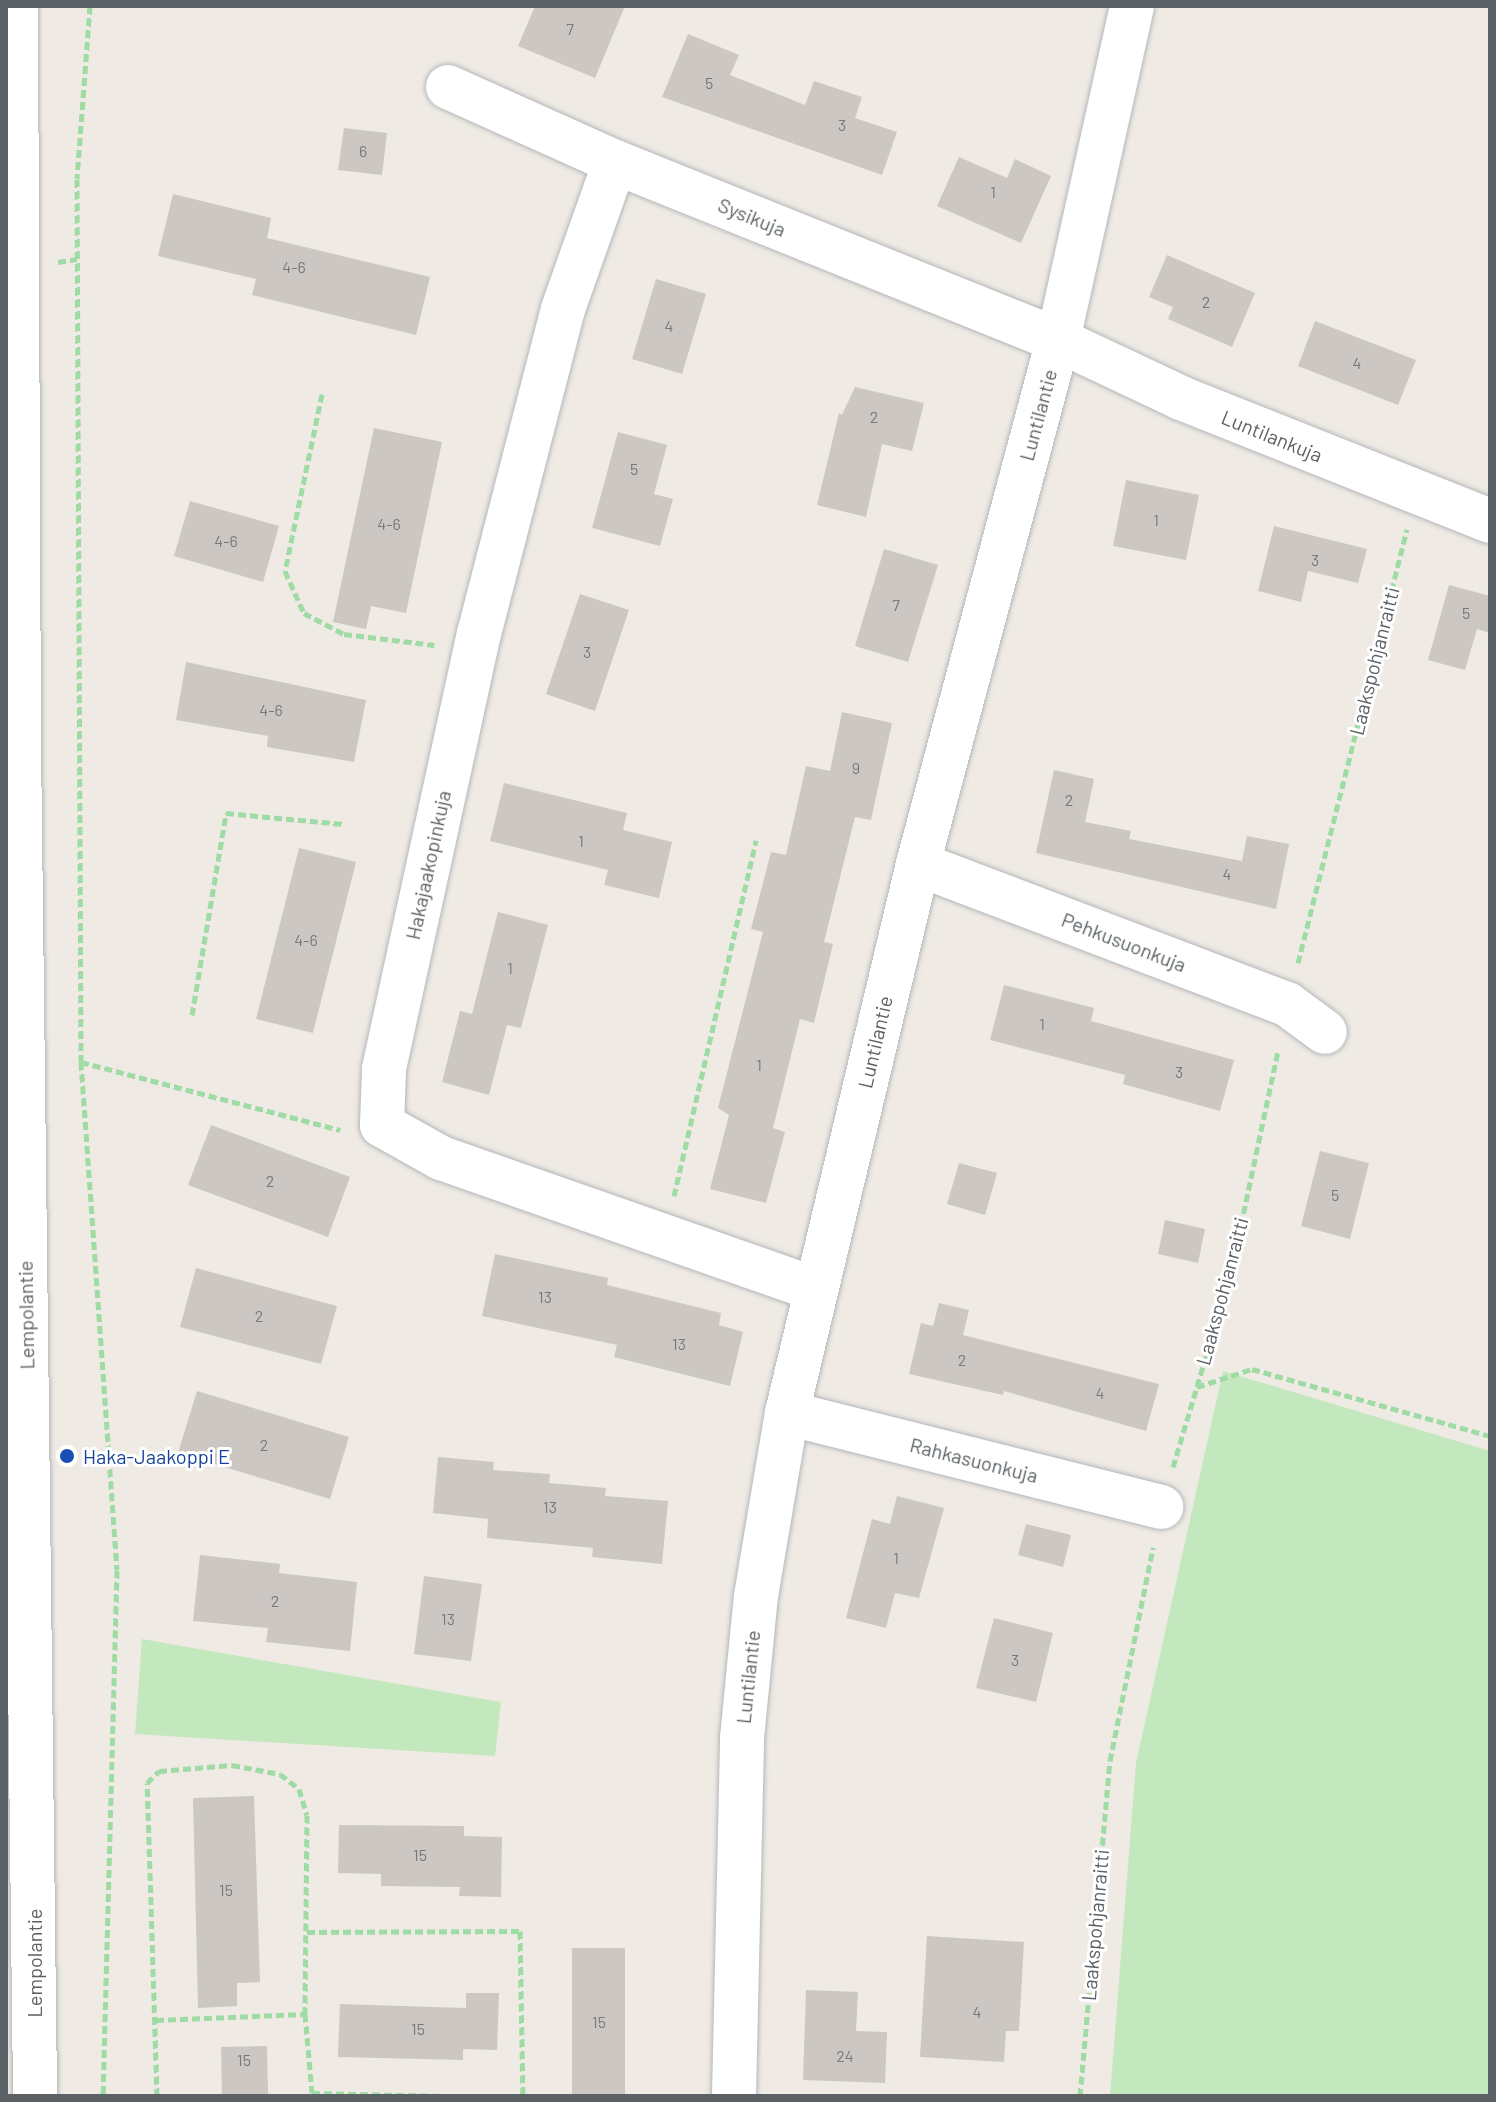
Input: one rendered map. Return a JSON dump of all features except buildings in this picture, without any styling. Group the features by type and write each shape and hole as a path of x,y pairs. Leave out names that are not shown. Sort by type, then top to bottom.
{"street":[{"name":"Lempolantie","path":"16,6 19,744 35,2096"},
{"name":"Luntilantie","path":"734,2096 742,1738 756,1596 787,1413 918,864 1058,340 1132,6"},
{"name":"Sysikuja","path":"448,87 615,162 1058,340"},
{"name":"Hakajaakopinkuja","path":"382,1125 384,1070 475,650 563,309 615,162"},
{"name":"Luntilankuja","path":"1058,340 1181,398 1416,495 1490,521"},
{"name":"Pehkusuonkuja","path":"918,864 1287,1004 1325,1032"},
{"path":"382,1125 441,1158 816,1289"},
{"name":"Rahkasuonkuja","path":"787,1413 1161,1507"}],"path":[{"path":"90,6 77,179 81,1062 117,1570 103,2096"},
{"path":"322,394 285,571 304,613 344,634 475,650"},
{"name":"Laakspohjanraitti","path":"1080,2096 1110,1761 1161,1507 1231,1272 1287,1004 1416,495"},
{"path":"192,1015 226,813 343,824"},
{"path":"664,1236 756,840"},
{"path":"81,1062 341,1130 382,1125"},
{"path":"1197,1387 1252,1369 1490,1436"},
{"path":"157,2096 147,1783 159,1771 232,1765 280,1774 299,1789 307,1815 305,2014 312,2093 446,2096"},
{"path":"307,1932 520,1931 523,2096"},
{"path":"156,2020 305,2014"}],"green space":[{"path":"1223,1371 1490,1451 1490,2096 1110,2096 1136,1763"},
{"path":"142,1639 501,1702 495,1756 135,1734"}],"place":[{"name":"Haka-Jaakoppi E","path":"67,1456"}]}
